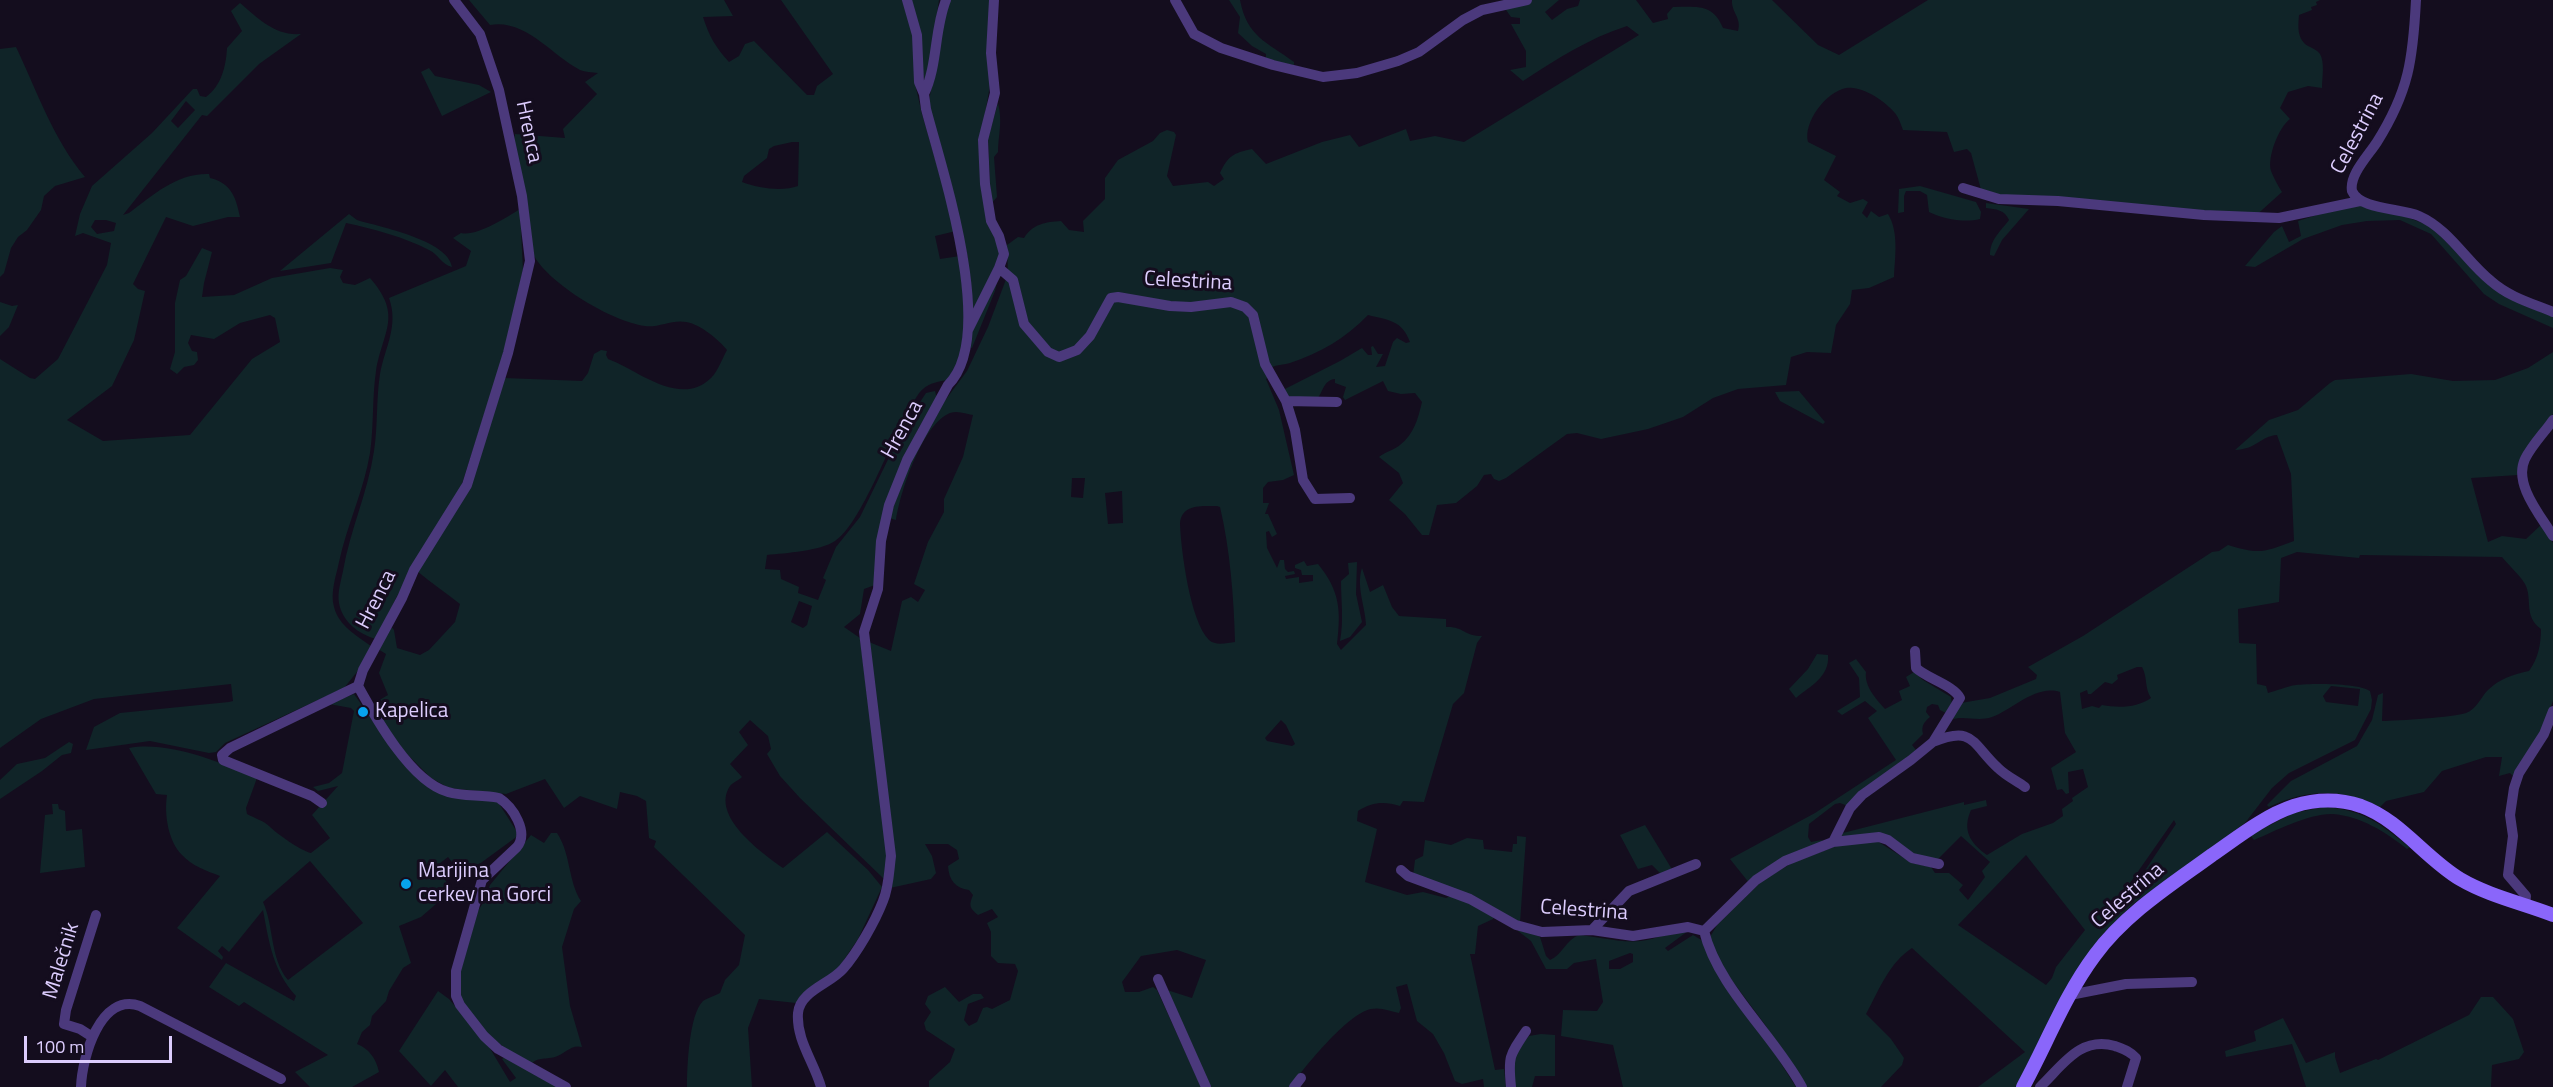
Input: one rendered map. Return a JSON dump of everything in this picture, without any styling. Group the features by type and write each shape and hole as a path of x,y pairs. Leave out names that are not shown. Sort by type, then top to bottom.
{"street":[{"name":"Hrenca","path":"358,686 363,670 402,598 414,570 467,485 508,353 530,261 522,196 499,90 480,34 454,0"},
{"name":"Hrenca","path":"821,1087 817,1071 798,1030 799,1007 803,999 829,982 843,969 883,902 888,886 891,856 871,707 864,632 878,589 881,541 888,505 907,460 948,385 957,377 963,362 967,333 965,260 926,110 924,94 919,82 917,35 907,0"},
{"path":"924,94 930,82 938,26 946,0"},
{"path":"967,333 1004,254 999,236 991,221 985,184 982,140 995,93 992,53 994,0"},
{"path":"1175,0 1194,34 1221,48 1273,65 1323,77 1357,73 1398,61 1419,52 1482,10 1527,0"},
{"name":"Celestrina","path":"2416,0 2413,51 2409,72 2394,113 2352,182 2353,195 2360,201 2406,212 2428,221 2443,232 2496,285 2519,299 2553,312"},
{"path":"1963,188 1999,199 2058,201 2279,218 2360,201"},
{"name":"Celestrina","path":"999,268 1013,280 1024,324 1048,352 1059,357 1077,350 1090,336 1111,298 1191,307 1232,302 1245,307 1252,315 1265,364 1286,401"},
{"path":"1337,402 1286,401 1295,430 1303,480 1315,499 1350,498"},
{"path":"2553,420 2525,459 2522,475 2531,499 2553,536"},
{"path":"1833,842 1851,808 1862,795 1933,742 1960,698 1956,692 1926,677 1917,668 1915,651"},
{"path":"322,803 312,796 223,760 222,755 230,748 358,686 387,736 426,779 449,792 499,798 506,803 523,831 522,840 518,847 482,880 470,915 454,986 460,1005 484,1036 498,1049 566,1087"},
{"path":"2525,905 2526,896 2508,875 2513,836 2510,810 2519,773 2544,734 2553,711"},
{"path":"1933,742 1957,734 1967,736 1999,769 2025,787"},
{"name":"Celestrina","path":"2023,1087 2070,995 2095,955 2125,922 2162,891 2250,828 2296,805 2322,801 2350,803 2374,812 2460,879 2478,888 2553,915"},
{"path":"1802,1087 1790,1064 1719,969 1708,947 1704,931 1756,880 1785,861 1833,842 1879,837 1888,840 1912,858 1939,864"},
{"path":"1592,930 1629,891 1696,864"},
{"name":"Celestrina","path":"1401,870 1407,876 1470,899 1516,925 1542,932 1592,930 1633,936 1688,927 1704,931"},
{"name":"Malečnik","path":"91,1036 80,1029 64,1024 66,1010 96,915"},
{"path":"1158,979 1206,1087"},
{"path":"2070,995 2126,984 2192,982"},
{"path":"81,1087 91,1036 116,1008 122,1004 133,1003 281,1079"},
{"path":"1511,1087 1508,1063 1512,1052 1526,1031"},
{"path":"2040,1087 2073,1054 2083,1047 2098,1042 2125,1050 2136,1058 2127,1087"}],"green space":[{"path":"469,0 724,0 733,16 703,17 713,41 724,57 729,62 739,56 745,44 754,41 807,95 814,95 817,86 833,74 781,0 903,0 913,34 916,88 956,231 935,236 940,259 960,256 965,321 960,357 948,380 928,385 917,396 902,422 866,499 845,531 835,541 821,547 767,555 765,569 780,570 781,579 799,587 798,593 818,600 826,580 823,578 836,547 860,517 898,439 922,399 926,393 935,391 937,399 919,427 901,466 875,585 864,589 860,614 844,627 860,638 886,842 886,875 885,879 883,878 780,776 767,754 771,749 768,736 750,720 739,732 748,745 730,764 742,777 730,786 726,798 727,809 732,821 741,833 783,868 827,832 868,870 882,887 858,939 835,973 796,1003 759,999 748,1028 752,1087 687,1087 690,1042 698,1008 703,1001 720,993 725,980 739,965 745,935 654,847 656,841 649,838 646,801 620,792 617,809 580,796 564,808 545,779 506,794 449,788 431,778 394,741 371,705 388,695 379,673 386,654 378,649 390,625 394,630 397,648 420,655 429,650 455,622 460,604 417,571 447,525 504,378 582,381 588,373 594,354 601,350 607,351 608,359 659,384 686,389 699,386 711,378 727,350 709,333 691,323 681,321 645,326 616,317 568,290 542,267 534,256 514,140 515,134 565,138 563,129 597,94 585,82 598,73 586,72 569,64 538,40 515,27 490,25","holes":["799,142 798,186 785,189 770,188 742,182 744,176 767,158 769,149","799,601 812,606 807,625 803,628 791,622"]},
{"path":"910,0 939,0 927,80 924,79"},
{"path":"947,0 991,0 990,85 980,144 1002,262 995,291 972,348 968,347 968,258 930,114 929,101"},
{"path":"1229,0 1240,0 1243,12 1253,31 1294,62 1294,65 1266,60 1266,54 1252,46 1238,33 1240,17"},
{"path":"1530,0 1559,0 1545,12 1552,20 1567,9 1578,6 1580,0 1636,0 1653,23 1668,19 1667,14 1673,7 1696,7 1709,10 1723,28 1738,31 1739,22 1732,0 1772,0 1818,45 1839,55 1928,0 2320,0 2316,2 2317,5 2311,7 2312,10 2299,15 2299,28 2304,43 2322,57 2322,88 2308,86 2288,92 2280,108 2290,119 2275,143 2270,165 2282,192 2252,219 1983,197 1971,153 1967,149 1954,152 1947,132 1903,130 1895,113 1873,95 1852,88 1838,91 1824,102 1813,117 1807,134 1808,142 1836,156 1824,180 1840,192 1837,196 1850,203 1863,199 1868,202 1862,213 1867,218 1871,211 1879,217 1888,214 1894,229 1895,253 1894,277 1869,288 1852,290 1850,304 1836,325 1831,353 1807,352 1791,357 1786,385 1738,389 1713,398 1683,417 1648,429 1601,439 1577,433 1567,434 1506,478 1499,481 1491,474 1484,475 1477,486 1456,503 1437,505 1429,535 1422,535 1405,514 1389,500 1403,483 1399,473 1379,457 1400,445 1412,431 1422,402 1415,393 1401,394 1388,391 1383,381 1345,400 1343,397 1346,387 1335,383 1335,379 1326,384 1318,398 1289,403 1277,393 1362,348 1368,355 1372,355 1371,347 1373,346 1378,354 1383,354 1376,367 1385,366 1393,342 1397,338 1406,343 1410,342 1403,329 1394,322 1368,315 1342,338 1312,355 1267,369 1269,377 1266,379 1279,410 1294,475 1283,480 1268,482 1263,488 1263,503 1269,503 1265,514 1268,514 1277,534 1272,537 1269,531 1266,532 1267,548 1277,568 1280,560 1284,560 1285,569 1288,572 1294,571 1295,574 1285,576 1286,579 1299,577 1299,583 1313,581 1313,575 1302,575 1301,570 1295,568 1295,565 1304,561 1307,566 1318,564 1335,592 1339,611 1337,644 1341,650 1366,625 1360,589 1362,568 1370,592 1383,585 1392,607 1399,616 1446,619 1446,627 1482,636 1477,643 1464,693 1453,704 1424,802 1403,801 1400,806 1389,803 1373,804 1358,811 1357,821 1377,829 1365,882 1407,895 1423,892 1446,898 1453,895 1496,914 1493,919 1478,926 1475,954 1470,954 1495,1070 1504,1069 1506,1087 1484,1087 1483,1079 1462,1084 1455,1081 1444,1053 1433,1034 1417,1021 1407,984 1396,987 1401,1008 1399,1013 1378,1008 1371,1009 1350,1020 1327,1042 1290,1087 1208,1087 1164,989 1192,998 1206,960 1177,950 1141,956 1122,982 1125,992 1139,992 1153,987 1157,990 1201,1087 929,1087 929,1081 950,1062 955,1049 926,1030 924,1023 931,1012 925,1004 928,996 945,987 959,1002 973,994 981,994 984,998 968,1004 964,1020 969,1026 977,1022 983,1008 992,1009 1010,1000 1018,971 1015,964 998,963 991,956 991,932 987,923 998,917 992,909 978,915 973,910 971,901 973,895 969,890 954,882 950,875 948,866 959,859 957,850 948,844 925,844 932,856 936,873 931,879 890,888 869,642 891,651 902,601 911,597 918,602 925,590 914,584 928,542 944,512 944,499 963,457 973,415 950,413 930,431 907,477 896,520 889,518 914,454 935,414 967,371 988,327 1008,274 1007,245 1018,237 1024,238 1035,227 1050,222 1061,221 1069,230 1084,232 1083,221 1105,199 1105,178 1118,160 1153,141 1160,133 1167,130 1176,135 1167,176 1173,186 1208,182 1214,186 1224,179 1220,173 1229,159 1240,152 1252,149 1266,164 1322,142 1350,135 1359,147 1406,129 1410,141 1435,136 1464,142 1639,35 1627,26 1613,31 1574,50 1523,81 1510,70 1526,67 1526,51 1511,24 1520,24 1520,18 1511,17 1504,7","holes":["1072,478 1085,478 1083,498 1071,497","1122,491 1123,523 1108,524 1105,493","1199,506 1220,507 1231,574 1235,642 1221,644 1209,640 1202,631 1192,602 1180,524 1184,513","1281,720 1295,744 1292,746 1267,741 1265,738"]},
{"path":"240,3 275,29 301,34 259,64 207,116 202,115 123,215 176,181 186,177 209,174 210,178 228,187 237,203 240,217 228,217 193,226 166,217 133,284 145,291 134,340 112,386 67,420 103,441 190,435 252,359 280,342 275,318 270,315 240,323 214,339 191,335 188,343 192,351 197,352 198,360 194,365 184,367 177,374 170,369 175,352 175,303 180,280 186,276 202,248 212,252 202,297 234,295 272,278 330,268 343,270 340,277 343,283 355,285 370,278 386,303 388,323 376,371 367,467 342,548 333,596 336,614 340,620 349,630 371,646 361,667 344,688 225,743 216,752 209,753 150,741 86,750 94,727 120,713 233,701 231,684 94,699 41,719 0,748 0,359 35,379 58,359 107,265 111,243 83,233 75,236 80,214 92,186 152,133 193,89 197,89 200,96 206,97 211,93 224,69 227,48 242,31 231,11","holes":["186,101 195,110 178,128 171,121","95,220 116,223 114,231 97,234 91,227"]},
{"path":"16,47 55,131 85,177 55,186 44,196 41,210 11,248 4,273 0,277 0,49"},
{"path":"429,68 435,76 479,85 491,92 442,116 421,72"},
{"path":"998,103 1000,129 998,152 994,157 997,197 991,204 988,138"},
{"path":"1920,186 1976,202 1981,212 1980,219 1954,220 1929,212 1927,195 1920,191 1906,191 1904,212 1898,213 1899,189"},
{"path":"1986,203 2029,209 2002,240 1994,256 1990,255 1992,244 2009,220 2003,212 1986,208"},
{"path":"2351,204 2396,213 2430,226 2492,287 2553,317 2553,328 2499,304 2484,294 2431,234 2400,220 2367,221 2342,225 2303,239 2255,267 2245,266 2282,226 2289,242 2301,236 2298,221"},
{"path":"520,209 523,270 504,353 459,493 396,598 376,639 369,637 347,621 341,610 338,595 374,451 380,374 393,318 389,298 466,266 471,251 453,238 461,233 483,229"},
{"path":"349,214 357,220 426,242 439,249 448,258 452,267 432,252 409,241 346,223 331,263 280,271"},
{"path":"0,302 12,306 18,305 9,327 0,336"},
{"path":"2553,352 2553,414 2524,453 2518,465 2518,475 2471,478 2488,542 2502,536 2526,539 2542,524 2553,543 2553,701 2542,730 2513,776 2510,773 2499,776 2502,757 2486,757 2442,771 2424,792 2386,801 2380,807 2351,796 2324,793 2297,797 2269,807 2267,805 2291,781 2357,746 2372,720 2378,695 2383,693 2382,721 2412,720 2466,713 2473,709 2488,690 2497,683 2512,675 2529,671 2537,656 2541,635 2541,629 2535,624 2530,613 2525,584 2502,557 2360,555 2359,558 2297,552 2281,558 2279,602 2238,609 2239,643 2256,644 2257,684 2266,686 2268,693 2293,686 2312,684 2356,686 2370,691 2371,709 2355,740 2289,773 2272,788 2245,823 2133,904 2101,936 2092,948 2016,1087 1978,1087 2025,1052 1912,948 1891,969 1866,1014 1891,1039 1904,1058 1902,1065 1881,1087 1802,1087 1766,1026 1716,959 1710,937 1717,925 1763,880 1794,862 1839,845 1877,841 1912,863 1931,867 1935,873 1949,873 1963,885 1959,890 1968,900 1985,877 1982,871 1990,862 1961,836 1938,859 1929,862 1888,841 1840,840 1841,830 1843,833 1964,802 1964,805 1986,800 1987,806 1971,810 1967,824 1972,841 1987,855 2022,834 2053,823 2063,816 2062,809 2073,801 2072,798 2088,787 2083,769 2068,772 2069,793 2066,794 2062,789 2057,790 2051,768 2076,752 2065,733 2060,692 2051,690 2033,695 1992,717 1950,720 1961,703 1990,698 2036,679 2037,675 2028,667 2083,636 2212,552 2219,551 2228,545 2262,551 2294,541 2291,474 2277,435 2249,447 2235,450 2269,420 2298,410 2335,380 2411,374 2453,381 2495,380 2528,368","holes":["2142,667 2151,698 2134,705 2121,707 2102,705 2099,708 2092,706 2082,709 2080,693 2087,690 2088,694 2091,694 2105,682 2112,684 2118,679 2117,675","2331,686 2360,689 2358,706 2326,702 2323,696","2174,820 2176,824 2120,908 2111,917 2107,913","2026,855 2085,930 2056,967 2052,978 2046,985 1958,925"]},
{"path":"1799,391 1825,422 1823,424 1780,401 1775,392"},
{"path":"1357,562 1356,594 1362,622 1350,637 1340,641 1341,581 1349,574 1348,563"},
{"path":"1817,654 1828,655 1826,669 1818,680 1796,698 1789,689 1808,669"},
{"path":"1856,659 1866,672 1871,692 1885,709 1902,700 1899,691 1910,686 1906,677 1914,672 1951,697 1952,705 1948,714 1940,710 1938,705 1932,704 1927,707 1926,712 1930,717 1924,724 1923,734 1912,745 1916,750 1848,806 1835,804 1809,824 1808,837 1811,842 1822,840 1825,843 1750,884 1730,859 1815,813 1896,760 1868,718 1877,711 1865,701 1842,715 1837,711 1860,697 1859,678 1849,663"},
{"path":"354,694 389,744 427,784 498,802 519,835 463,876 448,857 435,867 455,893 443,898 421,917 399,926 411,963 403,968 389,991 386,1001 372,1016 370,1025 362,1032 357,1044 371,1055 379,1072 352,1087 310,1087 295,1072 328,1055 244,1002 239,1006 209,987 226,963 294,1001 296,996 277,966 263,910 229,952 222,946 218,951 223,957 222,960 177,928 220,876 195,865 177,849 168,827 167,795 156,794 129,748 161,747 177,750 194,754 257,778 246,808 247,814 311,853 330,838 312,815 338,786 318,791 313,787 329,783 342,773 354,711 351,708 329,704","holes":["310,861 363,923 288,980 278,962 263,902"]},
{"path":"69,742 73,744 71,753 62,755 0,799 0,780 17,764 45,758"},
{"path":"52,804 58,804 59,809 65,811 66,831 82,829 85,867 40,873 45,815 53,814"},
{"path":"2324,807 2350,811 2370,819 2410,847 2407,849 2363,821 2333,814 2303,819 2254,840 2250,835 2294,813"},
{"path":"1645,825 1673,871 1662,875 1652,865 1638,869 1620,835"},
{"path":"551,833 557,833 562,841 574,885 581,901 574,909 562,947 570,1006 582,1047 571,1048 559,1056 538,1060 529,1066 488,1035 461,1001 460,973 475,916 490,885 531,835 544,843"},
{"path":"1517,836 1526,837 1520,923 1413,876 1415,860 1423,856 1425,840 1451,845 1467,838 1483,840 1484,849 1512,852 1513,844 1517,844"},
{"path":"1518,927 1540,937 1546,956 1550,960 1579,935 1633,941 1688,931 1665,948 1668,951 1693,935 1703,941 1796,1087 1623,1087 1613,1045 1561,1036 1563,1010 1597,1011 1603,1002 1596,959 1574,963 1567,969 1546,969 1531,941 1518,931","holes":["1633,954 1633,962 1620,969 1609,969 1609,961"]},
{"path":"438,991 449,999 488,1045 510,1082 516,1078 502,1059 505,1057 560,1087 458,1087 445,1070 431,1086 399,1051"},
{"path":"2481,997 2493,997 2513,1019 2524,1052 2519,1059 2492,1065 2491,1087 2306,1087 2292,1044 2226,1057 2225,1051 2256,1041 2254,1031 2283,1018 2306,1063 2335,1052 2340,1073 2378,1060 2469,1015"},
{"path":"1555,1035 1555,1076 1535,1076 1532,1087 1512,1087 1512,1056 1529,1036"}],"place":[{"name":"Kapelica","path":"363,712"},
{"name":"Marijina cerkev na Gorci","path":"406,884"}]}
